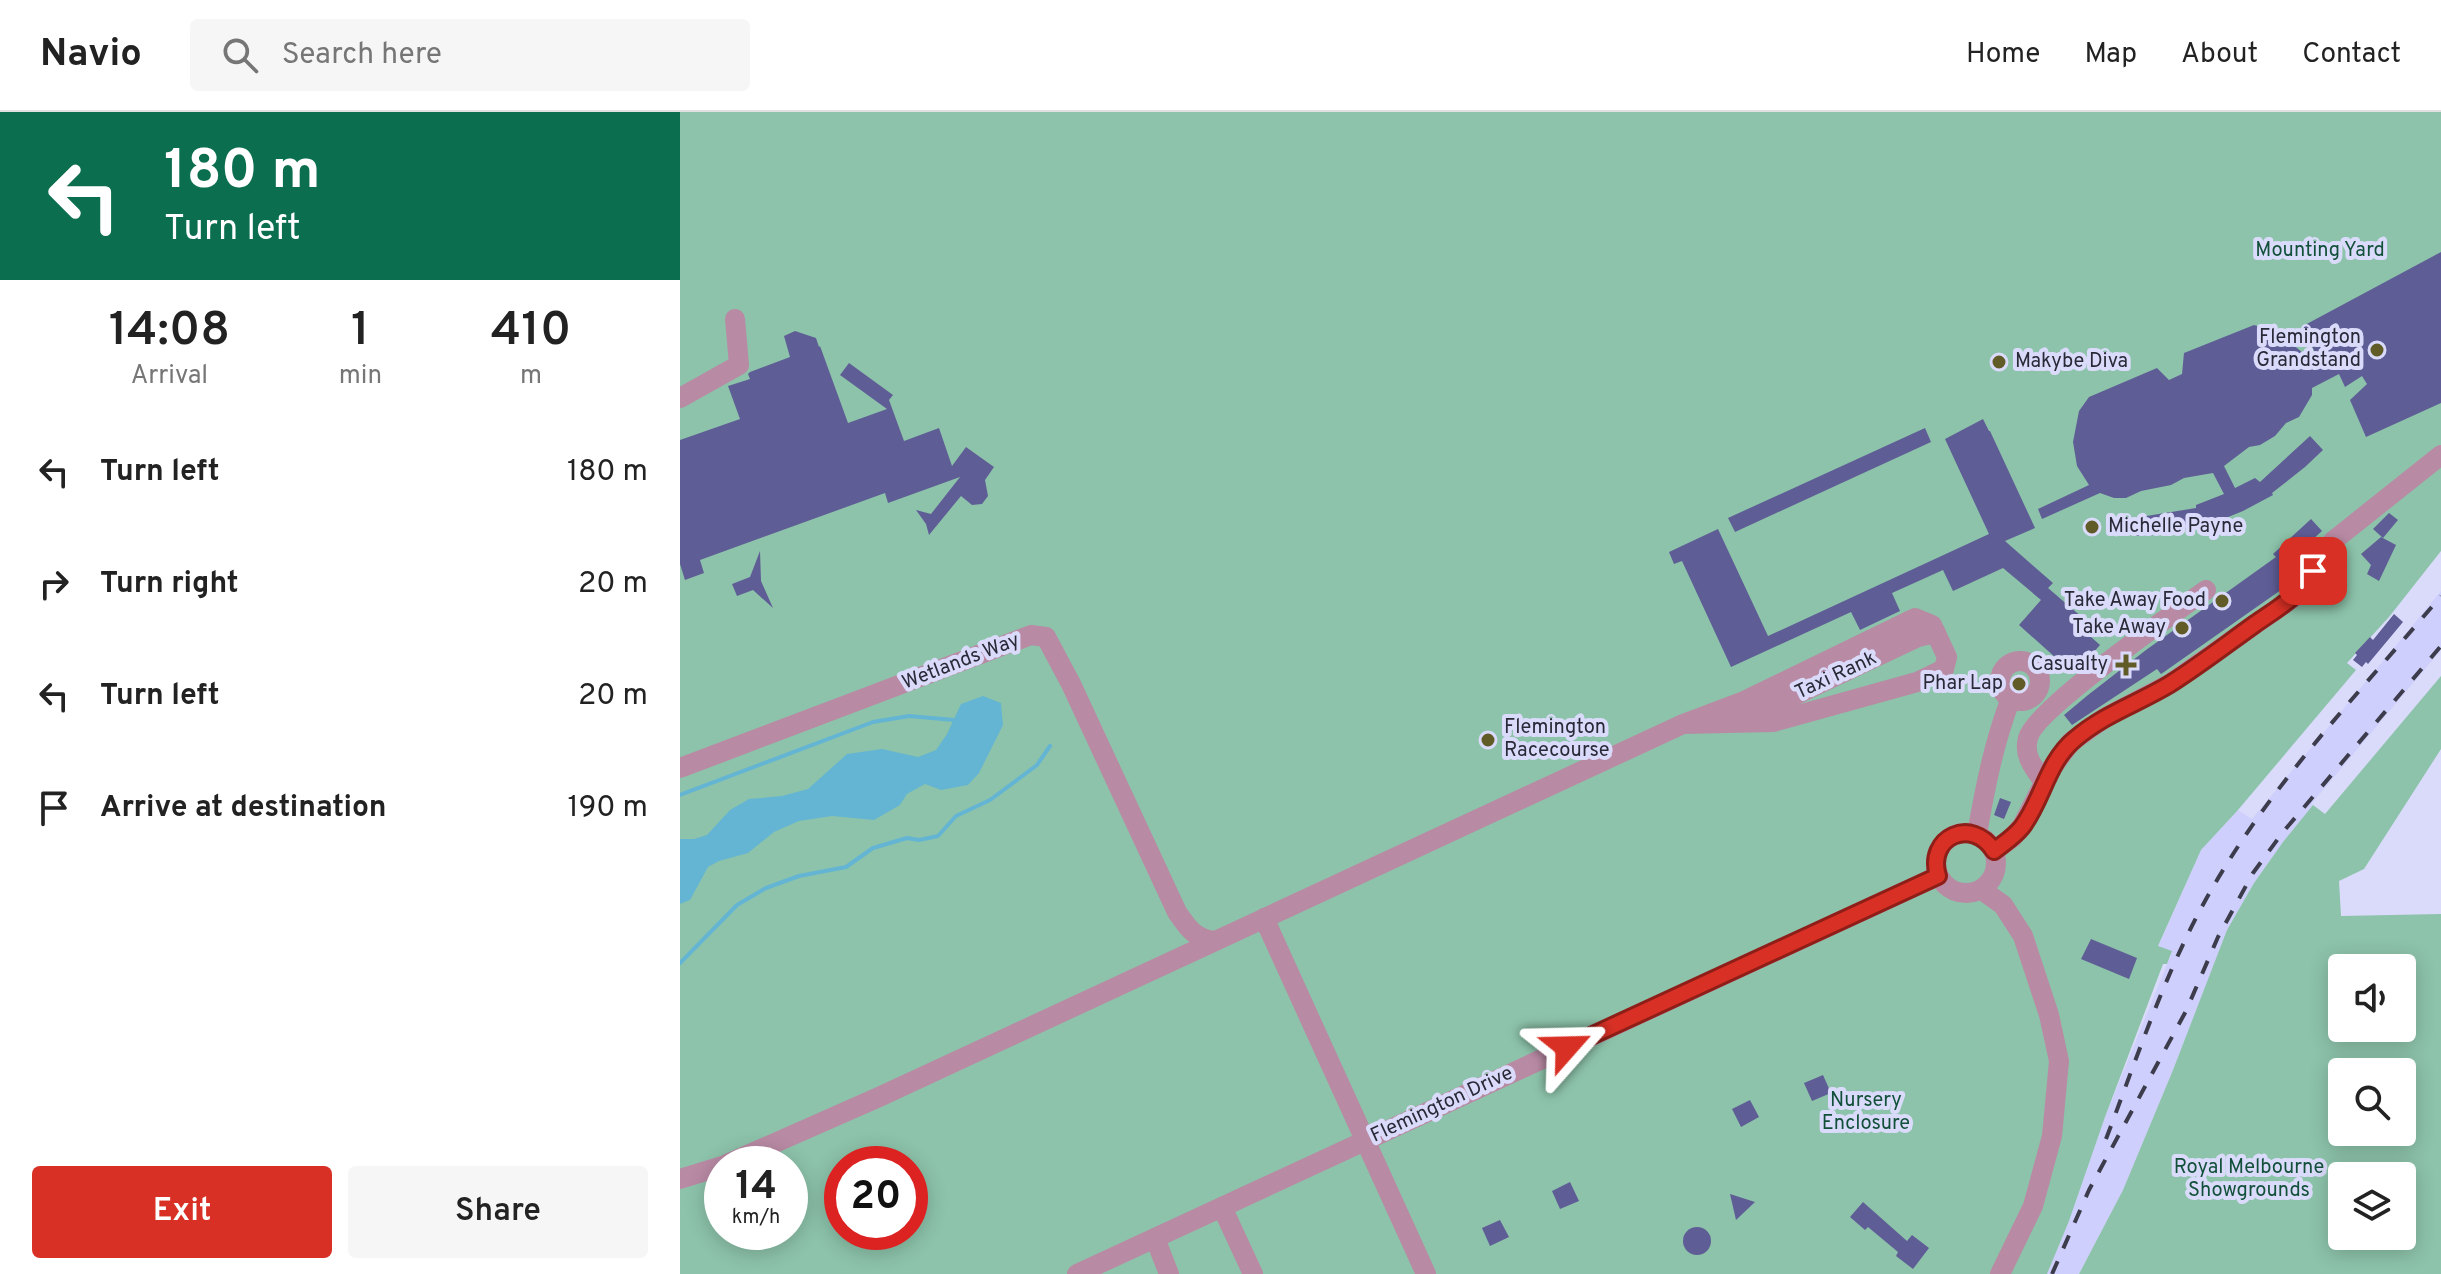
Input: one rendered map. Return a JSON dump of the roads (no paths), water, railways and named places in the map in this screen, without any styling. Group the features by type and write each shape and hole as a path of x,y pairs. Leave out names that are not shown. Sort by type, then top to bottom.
{"lane":[{"path":"680,398 739,365 735,319"},
{"path":"1994,851 2022,826 2044,782 2071,742 2106,717 2171,683 2297,595 2333,541 2441,455"},
{"path":"2044,782 2028,756 2027,741 2033,726 2058,701 2206,590"},
{"path":"767,1146 1683,724 1744,701 1915,618 1932,625 1947,657 1944,669 1917,682 1773,722 1683,724"},
{"name":"Taxi Rank","path":"1737,723 1918,637 1936,633"},
{"name":"Wetlands Way","path":"680,768 1031,635 1046,637 1177,912 1186,926 1201,939 1214,941"},
{"path":"1977,834 2000,727 2011,698"},
{"path":"1958,834 1977,834 1994,851 1997,868 1994,876 1982,890 1962,894 1952,891 1938,876 1936,860 1943,844 1958,834"},
{"name":"Flemington Drive","path":"1077,1274 1938,876"},
{"path":"1982,890 2003,905 2023,936 2049,1015 2059,1061 2052,1136 2033,1206 2000,1274"},
{"path":"1264,918 1426,1274"},
{"path":"680,1179 704,1171"},
{"path":"1222,1207 1253,1274"},
{"path":"1155,1238 1169,1274"}],"waterway":[{"path":"680,795 873,722 909,716 954,720"},
{"path":"680,963 737,905 766,888 799,876 846,867 873,848 907,838 919,840 938,836 956,816 990,800 1037,765 1050,746"}],"railway":[{"path":"2106,1139 2173,966 2225,867 2300,761 2441,596"},
{"path":"2052,1274 2089,1190 2186,1011 2218,937 2253,873 2283,832 2441,646"}],"place":[{"name":"Flemington Grandstand","path":"2377,350"},
{"name":"Makybe Diva","path":"1999,362"},
{"name":"Michelle Payne","path":"2092,527"},
{"name":"Take Away Food","path":"2222,601"},
{"name":"Take Away","path":"2182,628"},
{"name":"Casualty","path":"2126,665"},
{"name":"Phar Lap","path":"2019,684"},
{"name":"Flemington Racecourse","path":"1488,740"}],"park label":[{"name":"Mounting Yard","path":"2320,251"},
{"name":"Nursery Enclosure","path":"1866,1112"},
{"name":"Royal Melbourne Showgrounds","path":"2249,1180"}]}
